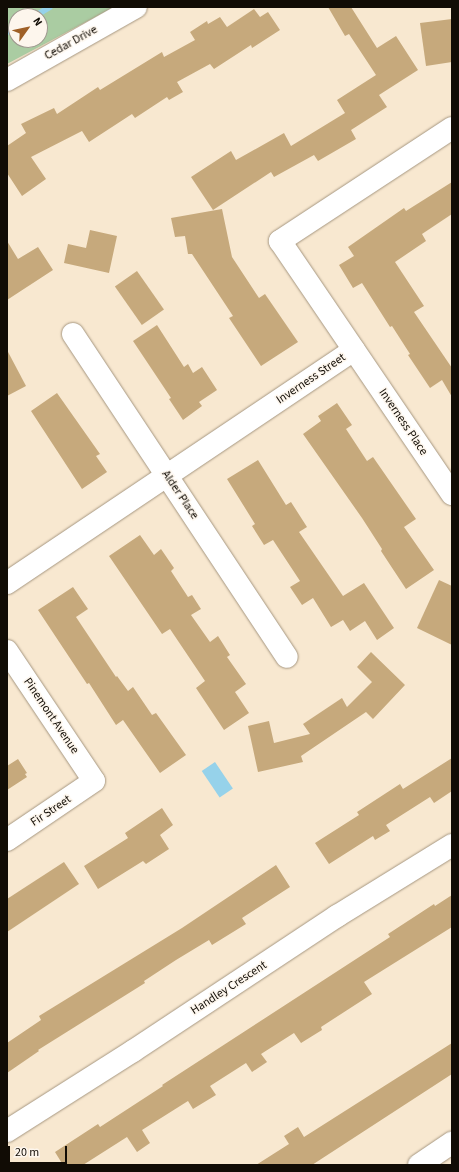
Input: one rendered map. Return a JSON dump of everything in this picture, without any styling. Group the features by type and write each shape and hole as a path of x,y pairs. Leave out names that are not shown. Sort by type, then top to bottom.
{"street":[{"name":"Cedar Drive","path":"7,80 136,7"},
{"name":"Inverness Street","path":"7,583 354,350 280,241 452,128"},
{"name":"Alder Place","path":"73,334 287,656"},
{"name":"Inverness Place","path":"354,350 452,494"},
{"name":"Pinemont Avenue","path":"7,652 94,781"},
{"name":"Fir Street","path":"7,840 94,781"},
{"name":"Handley Crescent","path":"7,1132 338,916 452,845"},
{"path":"419,1165 452,1143"}],"green space":[{"path":"7,7 114,7 48,42 48,8 8,8 8,48 37,48 7,64"}],"water":[{"path":"215,762 233,789 220,797 202,771"}],"building":[{"path":"328,7 351,7 377,48 396,36 418,70 379,95 387,107 351,130 356,139 318,161 314,155 274,177 271,172 213,210 191,177 231,151 236,160 284,133 291,146 345,113 337,100 376,75 349,34 345,36"},
{"path":"254,9 260,17 268,12 280,30 252,48 251,45 214,69 210,64 177,82 183,92 169,100 167,97 135,118 132,114 89,142 82,131 31,157 46,179 22,196 7,173 7,146 26,133 21,124 54,108 57,114 98,87 100,90 162,52 164,57 195,40 190,32 207,21 208,24 220,17 227,27"},
{"path":"452,19 452,62 426,66 420,23"},
{"path":"452,182 452,214 422,234 426,241 395,262 424,306 414,312 452,368 452,397 442,380 430,388 408,355 410,354 392,326 390,327 362,283 353,288 339,265 354,256 348,247 404,208 406,211"},
{"path":"222,209 232,257 259,298 265,294 298,342 261,366 229,318 233,316 192,254 188,254 185,236 175,237 171,218"},
{"path":"90,230 117,236 109,273 64,263 68,244 86,248"},
{"path":"7,241 18,259 38,247 53,270 7,300"},
{"path":"137,271 164,310 142,325 115,286"},
{"path":"157,325 184,367 188,364 193,373 202,367 217,390 199,402 202,406 183,420 169,399 171,398 133,341"},
{"path":"7,350 26,386 7,396"},
{"path":"57,393 100,454 96,456 107,472 82,489 31,411"},
{"path":"337,403 352,425 346,429 367,461 373,457 416,519 404,527 434,570 406,589 381,551 382,549 362,518 303,434 321,421 318,416"},
{"path":"258,460 286,505 291,502 307,527 299,532 343,596 364,583 394,628 377,640 365,621 350,631 343,620 331,627 313,598 302,605 290,587 300,581 273,540 264,545 252,526 255,524 227,479"},
{"path":"140,535 154,555 161,549 174,568 171,571 188,597 192,595 201,609 191,615 210,642 218,636 230,655 227,657 246,684 235,692 249,713 224,730 196,688 205,681 170,629 162,634 109,556"},
{"path":"439,580 452,586 452,645 417,628"},
{"path":"73,587 88,609 76,617 116,677 117,676 128,691 133,687 152,715 156,713 186,755 160,773 123,720 116,725 89,683 87,684 38,610"},
{"path":"371,652 405,685 373,719 366,712 301,756 303,762 258,772 248,726 269,721 274,743 310,734 303,724 342,698 347,707 372,682 357,667"},
{"path":"452,758 452,791 434,803 430,797 386,825 390,831 375,840 373,836 329,864 315,843 359,815 357,812 400,784 403,789"},
{"path":"18,759 27,773 25,774 27,777 7,790 7,766"},
{"path":"162,808 173,825 160,835 169,849 146,864 143,861 98,889 84,866 128,838 125,833"},
{"path":"64,862 79,884 7,932 7,899"},
{"path":"276,865 290,887 242,918 246,924 212,945 209,940 176,960 144,981 145,983 38,1050 39,1051 7,1073 7,1043 41,1020 39,1016 182,928"},
{"path":"452,895 452,927 364,982 372,994 321,1027 322,1030 301,1043 294,1033 261,1054 267,1062 252,1072 246,1063 210,1086 216,1095 193,1109 188,1101 142,1130 150,1143 137,1152 127,1137 83,1165 63,1165 55,1152 98,1124 100,1127 390,937 388,934 434,904 435,906"},
{"path":"452,1043 452,1074 312,1165 256,1165 289,1144 284,1136 298,1127 304,1137"}]}
